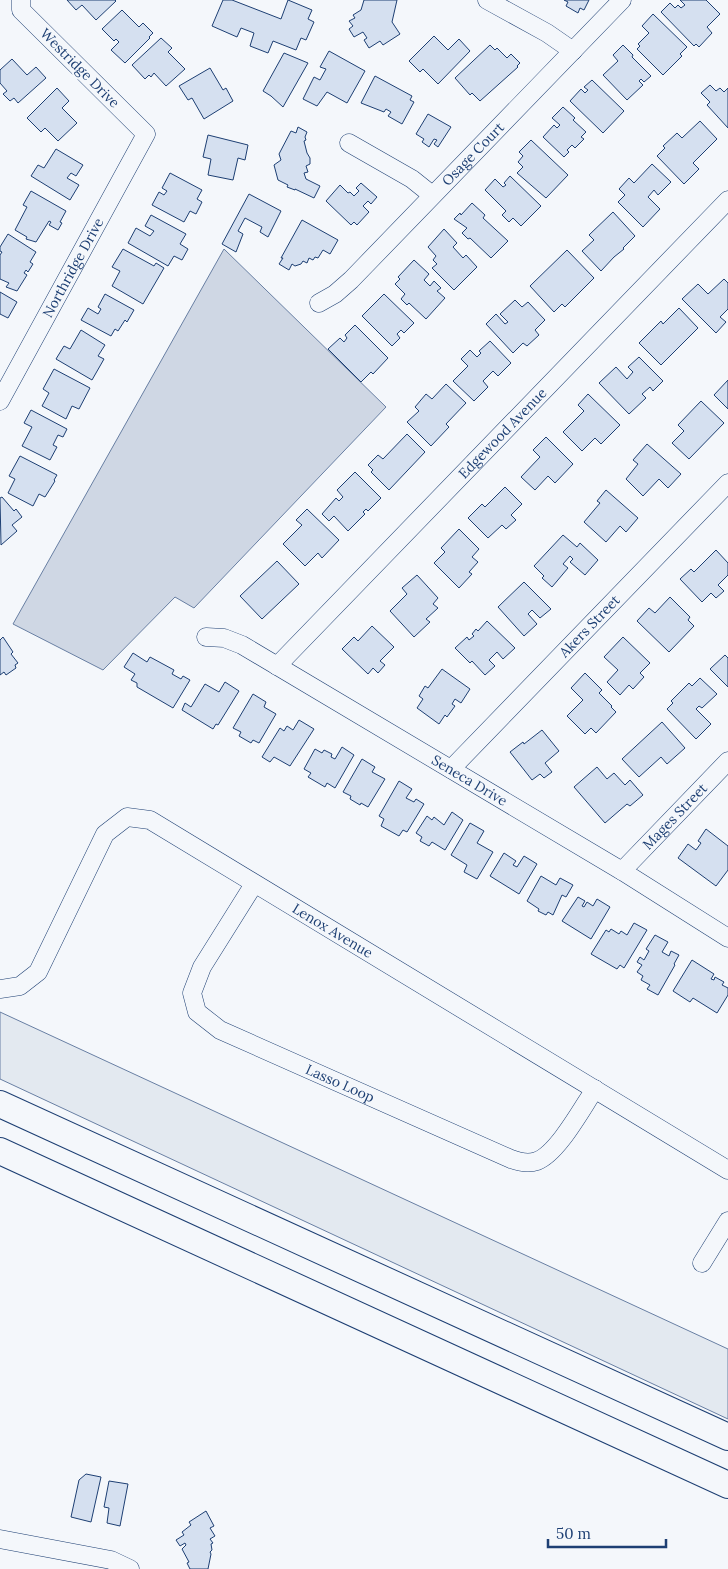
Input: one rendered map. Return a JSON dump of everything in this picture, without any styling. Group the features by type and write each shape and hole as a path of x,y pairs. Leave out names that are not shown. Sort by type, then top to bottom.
{"highway":[{"path":"0,1104 728,1438"},
{"path":"0,1151 728,1485"}],"street":[{"name":"Westridge Drive","path":"21,0 21,10 146,134"},
{"path":"487,0 547,33 573,51"},
{"name":"Osage Court","path":"318,303 335,294 351,280 622,0"},
{"name":"Northridge Drive","path":"0,401 146,134"},
{"path":"349,142 412,179 432,195"},
{"name":"Edgewood Avenue","path":"277,666 728,200"},
{"name":"Akers Street","path":"451,769 728,483"},
{"name":"Seneca Drive","path":"206,637 233,640 622,870 728,938"},
{"name":"Mages Street","path":"622,870 728,761"},
{"name":"Lenox Avenue","path":"0,989 20,986 38,972 105,834 127,817 150,820 728,1170"},
{"name":"Lasso Loop","path":"254,884 202,967 192,993 197,1012 220,1030 511,1159 522,1162 536,1162 549,1154 595,1089"},
{"path":"702,1263 728,1221"},
{"path":"0,1539 111,1560 130,1569"}],"shaded area":[{"path":"224,249 386,407 194,608 175,597 103,670 13,624"},
{"path":"0,1012 728,1349 728,1419 0,1079"}],"building":[{"path":"67,0 116,1 96,20 82,5 76,10"},
{"path":"223,0 232,0 281,19 288,0 312,10 308,19 314,22 306,40 301,38 296,50 273,41 268,53 250,46 254,33 241,28 237,37 212,26"},
{"path":"364,0 397,0 392,22 400,34 383,45 380,41 369,48 364,40 367,38 363,32 354,37 349,29 353,26 349,21 355,18 353,15 361,10"},
{"path":"564,0 589,0 584,10 580,8 578,13 566,6 568,2"},
{"path":"680,0 706,0 720,14 707,27 712,33 699,47 696,44 694,46 661,12 670,3 675,8 678,5 681,8 685,5"},
{"path":"122,10 139,27 143,23 153,33 125,63 111,50 119,42 116,39 114,41 102,29"},
{"path":"653,14 687,47 680,54 682,56 663,75 637,49 640,46 638,44 649,33 642,26"},
{"path":"434,36 448,50 459,39 470,51 438,84 423,69 420,72 409,61"},
{"path":"161,38 172,48 168,52 185,69 166,86 154,73 151,77 149,75 145,79 132,65"},
{"path":"490,45 495,50 497,48 507,58 511,54 520,63 518,67 480,101 472,93 470,95 455,78"},
{"path":"623,45 651,76 644,82 641,79 639,81 643,85 627,100 603,75 618,61 613,55"},
{"path":"329,51 365,71 347,103 327,92 317,106 303,99 314,77 320,80 326,69 320,67"},
{"path":"284,53 308,63 283,107 263,91"},
{"path":"12,59 27,75 36,67 46,78 18,103 14,98 10,101 3,94 7,91 0,83 0,70"},
{"path":"210,68 223,90 226,88 233,101 204,119 192,98 188,100 179,86"},
{"path":"375,76 412,96 410,100 414,102 402,124 388,116 391,112 386,109 384,112 361,103"},
{"path":"592,80 624,111 603,133 570,101 581,89 585,93 588,90 584,87"},
{"path":"710,85 716,91 720,88 724,92 728,88 728,128 707,105 710,102 701,93"},
{"path":"57,88 69,101 62,108 77,123 58,141 45,128 41,132 27,118"},
{"path":"563,107 586,132 581,137 584,139 575,148 572,145 564,157 543,137 554,125 557,128 560,125 552,118"},
{"path":"428,114 451,127 438,147 434,144 437,140 434,139 429,147 422,142 424,139 416,134"},
{"path":"700,121 717,139 693,163 699,169 684,184 657,156 665,148 663,146 677,133 682,138"},
{"path":"298,127 307,132 306,140 304,141 310,158 310,164 306,166 308,172 304,173 306,179 320,186 314,198 287,187 288,185 278,180 274,165 281,160 279,154 291,131 296,133"},
{"path":"208,135 248,145 245,160 238,158 233,180 208,175 211,159 203,157"},
{"path":"531,140 568,175 546,198 517,173 523,167 518,162 523,156 519,152"},
{"path":"56,149 83,165 76,176 71,173 67,178 79,185 70,200 31,176 38,165 44,168"},
{"path":"652,164 671,182 658,195 654,190 648,197 660,209 643,227 618,202 625,195 619,189 629,178 634,183"},
{"path":"170,173 202,190 197,199 202,202 196,214 190,211 184,222 152,205 159,192 164,195 167,191 162,188"},
{"path":"510,176 541,206 521,226 513,218 509,222 502,215 506,211 485,190 495,179 503,187"},
{"path":"361,183 377,197 371,204 368,201 363,206 369,212 357,225 354,222 351,225 326,201 340,185 354,196 359,191 356,188"},
{"path":"31,191 66,211 58,230 49,225 51,222 49,221 36,242 26,239 27,237 15,230 27,207 23,205"},
{"path":"249,194 281,211 268,237 260,232 262,227 245,218 238,231 243,234 236,252 222,244"},
{"path":"472,203 485,215 483,218 508,241 491,258 462,233 467,228 454,219 460,213 461,215"},
{"path":"613,212 635,236 601,271 582,251 594,240 589,235"},
{"path":"151,215 186,234 180,244 188,249 182,260 174,256 168,266 128,243 136,228 150,236 154,231 145,226"},
{"path":"302,220 338,240 330,254 323,250 318,258 315,257 313,260 309,258 307,263 303,261 295,266 292,264 289,270 279,264"},
{"path":"444,229 457,243 453,247 463,258 466,255 477,267 454,290 432,268 437,264 433,260 436,256 428,247"},
{"path":"8,234 36,252 30,262 33,264 28,272 26,270 24,273 27,275 17,291 6,287 9,283 0,279 0,255 2,252 0,247"},
{"path":"123,249 154,266 156,263 164,268 143,304 112,286 120,271 112,267"},
{"path":"567,250 594,278 565,307 562,304 554,312 530,286"},
{"path":"414,260 429,274 424,280 430,286 434,281 441,288 437,291 445,298 426,319 409,303 407,305 401,299 405,294 395,284 400,279 398,277"},
{"path":"724,279 728,283 728,309 720,317 726,322 716,333 682,299 698,284 708,294"},
{"path":"0,292 17,302 8,318 0,314"},
{"path":"105,294 134,310 127,322 125,320 118,331 115,329 111,336 81,320 88,308 98,314 101,309 98,307"},
{"path":"384,294 414,323 404,333 401,330 397,334 400,338 392,346 362,316"},
{"path":"515,300 522,307 528,302 545,320 535,330 539,335 527,346 523,343 513,353 486,324 496,314 505,324 508,322 500,314"},
{"path":"679,308 698,328 661,365 639,343 661,321 663,324"},
{"path":"355,325 388,358 373,374 371,372 361,382 328,349 340,338 344,342 347,338 345,335"},
{"path":"81,330 105,345 98,356 104,359 92,380 56,359 64,346 70,349"},
{"path":"490,341 511,363 498,376 493,371 483,381 488,387 474,401 453,381 468,366 461,359 470,350 477,357 481,353 479,351"},
{"path":"639,357 663,381 653,391 650,387 642,394 646,398 629,414 599,383 616,367 627,379 633,372 628,367"},
{"path":"54,369 90,388 79,409 72,406 66,419 42,406 49,393 43,389"},
{"path":"728,380 728,409 714,395"},
{"path":"446,384 466,403 446,424 449,427 431,446 407,422 419,411 415,407 426,394 432,399"},
{"path":"588,394 620,425 601,444 595,438 582,451 563,432 584,411 578,405"},
{"path":"701,401 724,423 689,459 672,443 684,431 678,425"},
{"path":"31,410 67,429 63,437 58,435 53,445 57,447 50,460 22,446 32,427 24,423"},
{"path":"407,434 425,452 389,490 371,472 373,470 368,465 378,455 383,459"},
{"path":"546,437 573,464 555,483 548,476 535,490 521,477 540,457 533,450"},
{"path":"647,444 681,474 668,488 659,479 643,496 626,479 638,464 633,460"},
{"path":"20,456 57,475 45,497 39,494 33,506 8,493 15,479 9,476"},
{"path":"355,472 381,498 368,511 366,509 363,512 365,514 348,531 334,516 329,521 322,514 336,498 339,501 343,497 337,490"},
{"path":"505,487 522,504 511,515 516,520 506,529 502,525 488,538 468,518 482,504 485,507"},
{"path":"606,490 638,518 626,532 620,526 606,542 584,522 600,503 597,501"},
{"path":"2,497 22,517 12,525 17,531 1,545 0,498"},
{"path":"307,509 339,540 322,558 318,553 305,566 283,544 302,525 296,520"},
{"path":"459,529 479,549 472,557 478,562 469,572 472,574 459,588 434,563 445,552 441,548"},
{"path":"563,535 577,547 580,543 598,560 585,575 570,562 573,559 570,556 563,564 568,568 552,587 542,578 544,576 534,566"},
{"path":"716,550 728,563 728,575 718,585 724,591 716,598 711,593 702,602 680,579 691,569 694,572"},
{"path":"277,561 299,584 262,619 240,596"},
{"path":"417,575 438,598 433,604 438,608 426,619 430,622 414,637 390,611 407,594 402,588"},
{"path":"524,582 551,609 540,618 532,610 528,614 537,624 524,636 498,607"},
{"path":"670,597 690,617 688,620 694,626 669,652 637,621 649,608 655,613"},
{"path":"487,621 515,648 503,659 497,652 489,660 495,666 485,675 472,661 470,663 455,648 467,637 469,640 474,636 472,634 476,629 478,631"},
{"path":"372,626 394,647 380,661 385,665 378,673 373,668 368,674 342,649 354,637 358,641"},
{"path":"3,637 13,652 11,654 18,663 15,665 16,668 6,675 4,672 0,675 0,640"},
{"path":"623,637 650,663 640,673 644,677 633,689 629,685 620,695 607,682 618,670 604,657"},
{"path":"133,653 147,662 150,657 174,670 172,674 181,679 183,676 190,680 173,708 137,687 137,683 131,680 135,674 124,667"},
{"path":"725,655 728,658 728,687 710,669"},
{"path":"442,669 470,689 461,703 455,699 452,704 455,706 439,724 417,708 423,699 419,696 425,686 428,688"},
{"path":"585,673 602,690 599,693 616,712 596,733 591,728 585,734 567,716 583,700 571,688"},
{"path":"700,678 717,694 702,708 699,706 696,709 711,724 696,739 667,709 673,703 671,701 689,683 692,686"},
{"path":"225,682 239,691 218,725 216,724 213,729 182,710 185,703 191,707 205,684 219,692"},
{"path":"253,694 266,702 264,707 276,714 259,743 253,740 251,743 239,736 241,732 233,728"},
{"path":"299,720 314,729 290,766 274,757 270,762 262,757 280,728 284,731 287,726 293,730"},
{"path":"662,722 685,748 667,764 661,757 639,777 622,759"},
{"path":"542,730 559,751 545,763 552,772 544,778 540,774 532,780 510,752"},
{"path":"342,747 354,755 335,788 327,783 325,787 308,777 311,773 304,769 315,749 322,753 324,750 332,754 331,757 335,759"},
{"path":"362,759 375,767 372,772 385,779 368,807 350,799 351,796 343,792"},
{"path":"597,767 607,779 614,773 625,785 630,780 643,795 630,806 627,804 605,823 574,787"},
{"path":"399,781 412,789 406,798 414,802 416,799 424,804 407,832 403,830 399,836 381,826 384,819 379,816"},
{"path":"452,812 463,820 445,850 432,842 429,846 420,841 422,837 416,833 427,816 432,820 434,817 444,825"},
{"path":"470,823 484,831 477,843 493,852 477,879 464,872 467,865 451,855"},
{"path":"706,829 728,846 728,870 716,886 678,858 688,844 696,850 701,843 698,841"},
{"path":"504,853 516,861 513,865 517,867 524,856 537,864 519,894 490,876"},
{"path":"541,876 556,885 560,878 573,885 566,897 562,895 553,915 548,912 546,915 538,911 539,909 527,901"},
{"path":"578,897 585,901 582,906 584,907 587,902 593,906 597,899 610,907 591,939 562,921"},
{"path":"634,923 647,930 624,968 620,965 617,969 591,954 606,930 609,932 611,929 619,934 621,931 627,935"},
{"path":"655,935 668,942 662,952 669,956 671,951 679,955 658,995 647,989 650,985 641,980 643,976 637,972 642,965 637,962 640,957 644,960 649,951 646,949"},
{"path":"692,960 714,974 711,979 714,980 715,977 724,982 722,985 728,988 728,995 717,1013 693,998 690,1002 673,991"},
{"path":"86,1474 101,1477 91,1522 71,1517 79,1480"},
{"path":"109,1481 128,1484 120,1526 107,1523 109,1508 104,1507"},
{"path":"206,1511 214,1526 210,1528 215,1536 210,1539 213,1543 211,1544 212,1550 210,1552 208,1569 190,1569 187,1563 189,1562 182,1549 186,1545 185,1543 180,1546 176,1540 184,1535 182,1532 191,1525 189,1522"}]}
